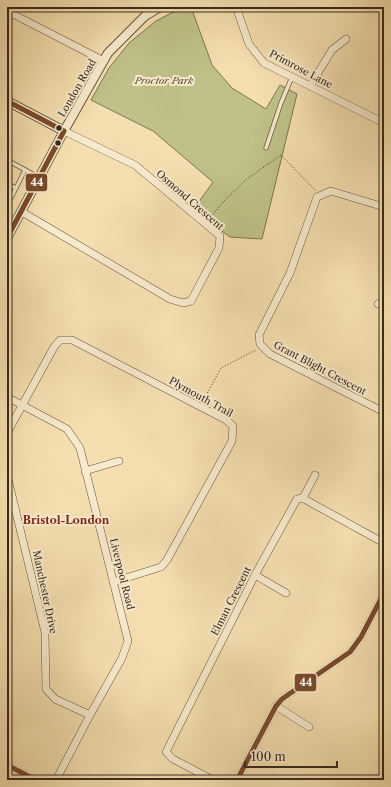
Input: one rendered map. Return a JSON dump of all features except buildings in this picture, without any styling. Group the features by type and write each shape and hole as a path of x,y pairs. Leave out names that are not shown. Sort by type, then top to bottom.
{"street":[{"name":"London Road","path":"7,238 64,131 108,53 145,16 160,7"},
{"name":"Primrose Lane","path":"236,7 249,44 264,63 384,123"},
{"path":"7,11 104,61"},
{"path":"310,86 332,50 346,39"},
{"path":"7,101 64,131"},
{"name":"Osmond Crescent","path":"22,212 170,299 183,303 191,301 219,248 220,236 135,165 64,131"},
{"path":"320,196 331,191 384,207"},
{"name":"Grant Blight Crescent","path":"320,196 317,197 290,273 259,336 260,344 270,354 384,412"},
{"name":"Plymouth Trail","path":"22,406 54,347 60,340 72,340 226,420 233,426 232,441 167,560 161,567 113,582"},
{"name":"Liverpool Road","path":"7,397 66,430 80,448 128,640 122,658 56,780"},
{"path":"7,433 22,406"},
{"path":"85,471 120,461"},
{"name":"Manchester Drive","path":"7,475 45,632 46,689 55,699 90,715"},
{"name":"Elman Crescent","path":"213,780 173,759 166,752 255,574 298,499 303,498 315,475"},
{"path":"303,498 384,543"},
{"path":"255,574 286,593"},
{"path":"237,780 276,706 282,699 310,678 350,652 361,637 384,593"},
{"path":"276,706 309,727"},
{"path":"7,765 36,780"},
{"path":"380,780 384,773"}],"lane":[{"path":"266,148 281,103 292,77"},
{"path":"7,168 9,161 39,178"},
{"path":"7,206 25,170"},
{"path":"7,184 16,188"}],"path":[{"path":"205,224 224,201 247,179 281,155 320,196"},
{"path":"200,407 221,368 262,346"}],"green space":[{"name":"Proctor Park","path":"183,7 191,7 212,65 232,88 266,109 280,85 297,94 262,239 230,237 193,210 213,182 153,131 91,100 109,68 129,43 156,21"}],"transit line":[{"name":"44","path":"7,101 64,131 7,238"},
{"name":"44","path":"237,780 276,706 282,699 350,652 361,637 384,593"},
{"name":"44","path":"7,765 36,780"}],"district":[{"name":"Bristol-London","path":"66,520"}]}
